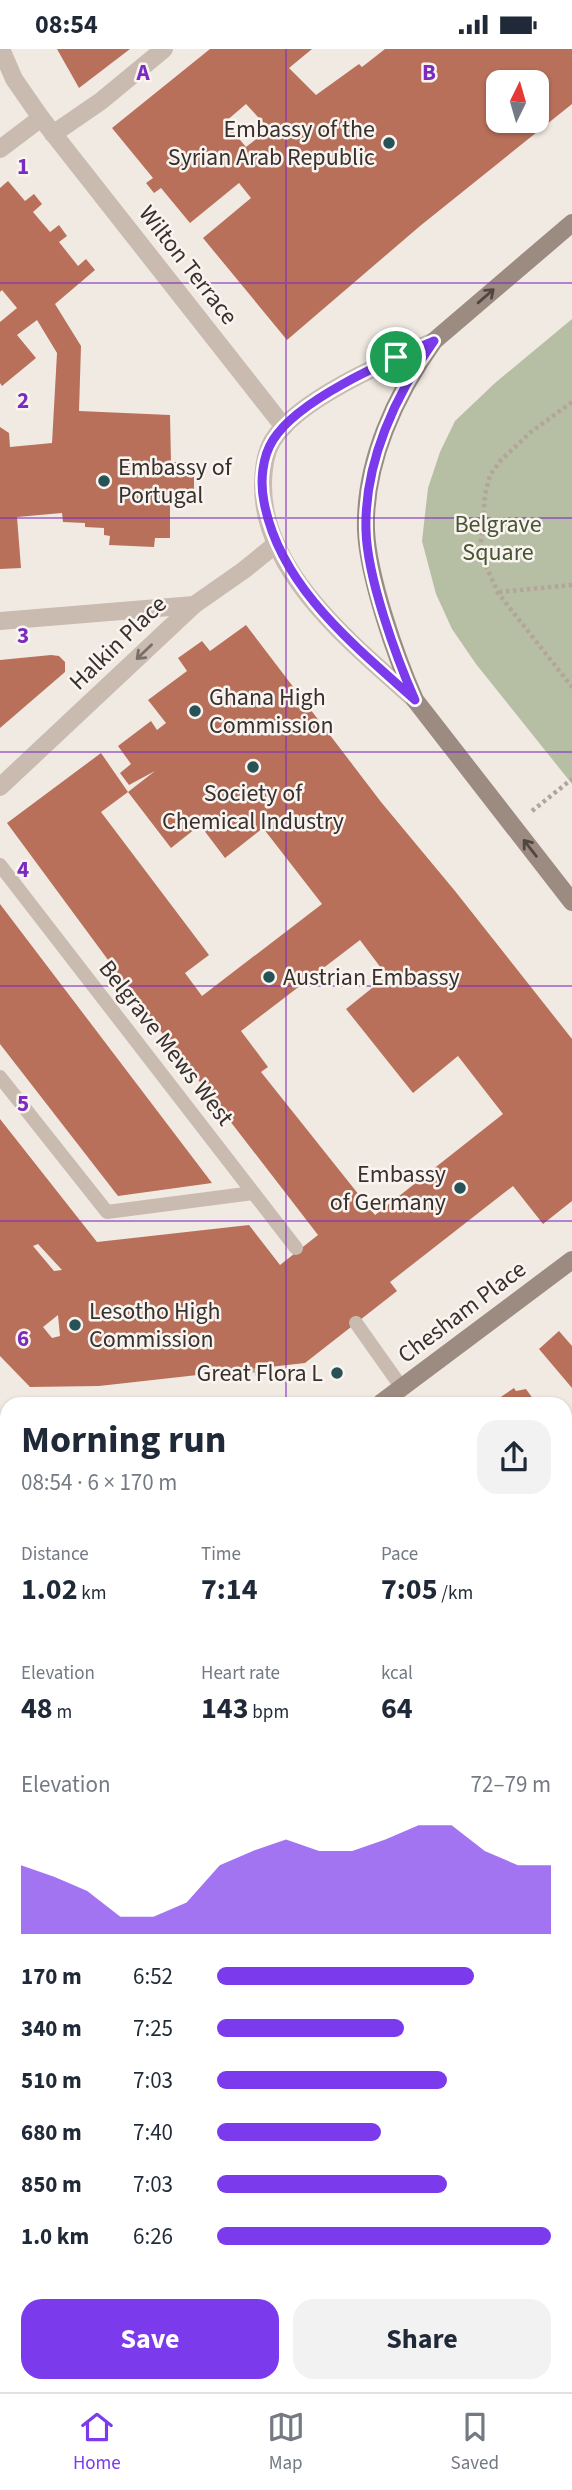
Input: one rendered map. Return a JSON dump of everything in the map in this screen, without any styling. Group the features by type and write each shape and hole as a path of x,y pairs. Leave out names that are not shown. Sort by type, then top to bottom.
{"main road":[{"path":"572,223 434,341 405,384 387,426 368,495 366,530 378,593 404,675 415,700 572,902"},
{"name":"Chesham Place","path":"389,1397 572,1260"}],"street":[{"name":"Wilton Terrace","path":"1,49 14,79 41,118 284,427"},
{"path":"53,134 101,101 164,49"},
{"path":"0,149 41,118"},
{"path":"415,700 327,616 297,580 276,544 267,519 262,475 266,455 273,440 307,407 371,369 434,341"},
{"name":"Halkin Place","path":"0,787 194,605 276,544"},
{"path":"0,621 194,605"}],"lane":[{"name":"Belgrave Mews West","path":"0,865 296,1248"},
{"path":"0,1077 107,1212 253,1193"},
{"path":"356,1323 402,1388"}],"path":[{"path":"572,402 531,432 501,460 490,475 485,495 480,552 498,593 572,687"},
{"path":"498,593 572,585"},
{"path":"513,826 572,779"},
{"path":"253,1369 253,1374 281,1372"}],"green space":[{"name":"Belgrave Square","path":"572,319 572,784 476,664 452,629 436,594 422,541 428,488 440,452 455,421 495,383"}],"building":[{"path":"57,49 130,49 79,88"},
{"path":"210,49 312,49 289,68 316,95 359,64 362,67 385,49 572,49 572,104 550,122 550,70 486,70 486,133 536,133 420,226 287,340 203,238 251,198 239,183 190,223 161,188 154,193 146,183 153,178 112,128","holes":["246,104 269,129 246,147 225,122"]},
{"path":"8,181 25,201 34,194 42,204 33,212 50,232 59,225 67,236 59,242 78,266 86,259 95,270 55,304 81,346 79,411 170,415 171,462 194,462 194,496 170,495 170,538 155,538 154,547 109,545 110,536 104,535 104,528 85,527 85,523 63,522 62,513 17,517 21,568 0,569 0,427 9,433 10,447 52,443 57,353 37,320 17,335 36,358 2,386 0,383 0,322 17,308 2,290 0,292 0,188"},
{"path":"246,625 381,802 572,1039 572,1201 543,1224 513,1186 390,1282 397,1291 305,1363 99,1386 30,1387 0,1356 0,1119 97,1242 249,1225 280,1265 318,1235 159,1029 7,823 101,753 128,792 155,771 129,785 120,773 131,764 118,746 151,721 157,730 166,723 148,700 187,671 178,658 202,641 210,651","holes":["128,792 171,848 200,825 225,858 263,828 322,904 202,996 185,973 209,955 101,812","360,940 387,976 346,1009 413,1093 458,1056 503,1114 375,1215 261,1072 268,1067 241,1031","38,1244 62,1270 54,1271 33,1246","58,1315 60,1336 52,1338 43,1327"]},
{"path":"59,656 65,662 65,672 0,728 0,660"},
{"path":"0,904 212,1183 118,1196 0,1044"},
{"path":"559,1331 572,1346 572,1388 539,1349"},
{"path":"514,1388 516,1391 526,1389 532,1397 501,1397"}],"place":[{"name":"Embassy of the Syrian Arab Republic","path":"389,143"},
{"name":"Embassy of Portugal","path":"104,481"},
{"name":"Ghana High Commission","path":"195,711"},
{"name":"Society of Chemical Industry","path":"253,767"},
{"name":"Austrian Embassy","path":"269,977"},
{"name":"Embassy of Germany","path":"460,1188"},
{"name":"Lesotho High Commission","path":"75,1325"},
{"name":"Great Flora L","path":"337,1373"}],"route":[{"path":"434,341 405,384 387,426 368,495 366,530 378,593 404,675 415,700 359,649 297,580 276,544 267,519 263,494 262,475 266,455 273,440 284,427 307,407 339,386 396,357 434,341"}]}
